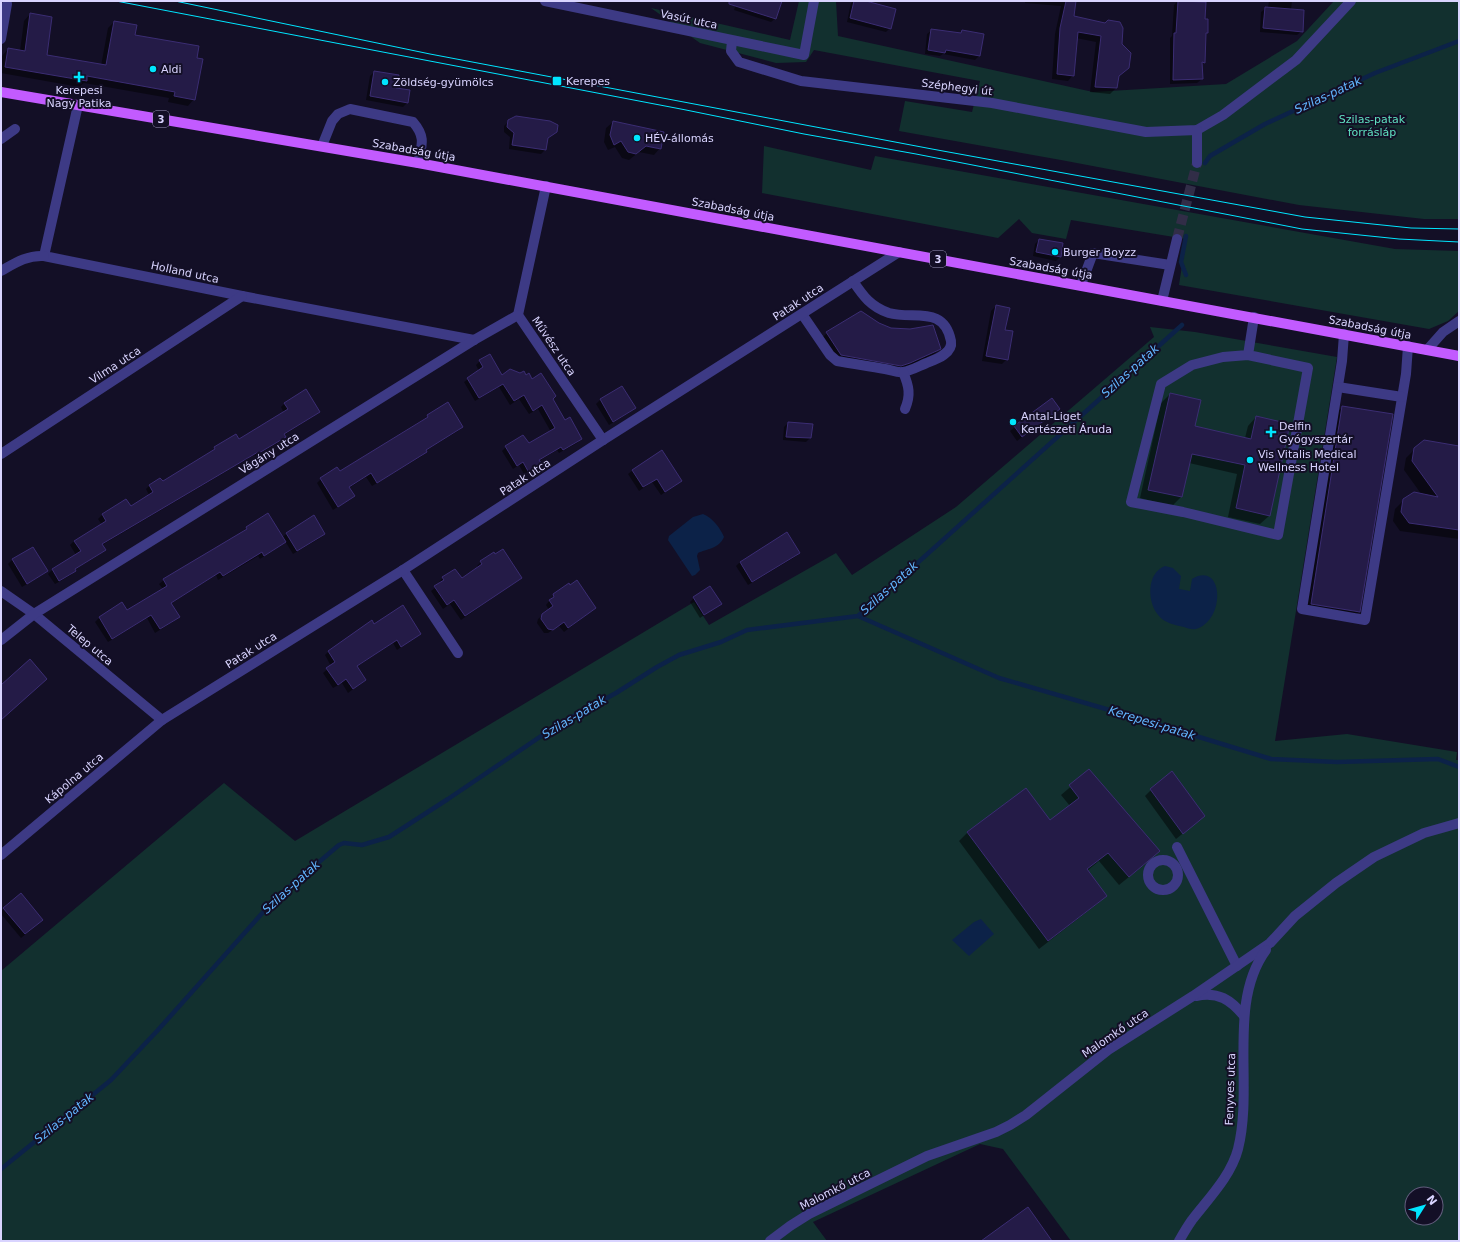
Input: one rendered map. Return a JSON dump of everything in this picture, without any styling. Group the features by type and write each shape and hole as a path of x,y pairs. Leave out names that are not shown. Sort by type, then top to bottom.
{"main road":[{"name":"Szabadság útja","path":"1,92 322,146 546,186 1459,356"}],"street":[{"name":"Vasút utca","path":"545,1 804,55 814,1"},
{"name":"Széphegyi út","path":"732,41 731,50 738,62 801,81 992,103 1146,132 1197,130 1222,115 1296,60 1351,1"},
{"path":"1,39 8,4"},
{"path":"44,256 78,105"},
{"path":"322,146 332,121 338,114 350,109 413,122 418,128 423,140 418,163"},
{"path":"1,139 15,129"},
{"path":"1197,130 1197,163"},
{"name":"Művész utca","path":"546,186 518,315 603,440"},
{"path":"1162,300 1177,239"},
{"name":"Patak utca","path":"162,720 403,570 603,440 899,252"},
{"path":"1081,285 1093,253 1170,265"},
{"name":"Holland utca","path":"1,271 26,257 35,255 44,256 242,296 474,340"},
{"path":"802,314 830,355 837,361 903,372 941,358 947,352 951,344 947,330 938,319 930,316 889,313 873,305 864,297 853,281"},
{"name":"Vilma utca","path":"1,454 242,296"},
{"name":"Vágány utca","path":"1,640 34,614 474,340 518,315"},
{"path":"1248,355 1254,317"},
{"path":"1427,350 1443,332 1459,321"},
{"path":"1344,334 1342,361 1302,609 1365,620 1406,374 1408,346"},
{"path":"1248,355 1308,368 1278,536 1183,512 1131,502 1161,384 1192,365 1223,357 1248,355"},
{"path":"903,372 908,382 910,393 905,409"},
{"path":"1338,387 1402,397"},
{"path":"403,570 458,653"},
{"name":"Telep utca","path":"1,591 34,614 162,720"},
{"name":"Kápolna utca","path":"1,855 162,720"},
{"name":"Malomkő utca","path":"770,1241 809,1214 927,1156 996,1132 1010,1125 1026,1115 1108,1050 1193,996 1270,943 1295,916 1336,883 1374,857 1424,833 1459,823"},
{"path":"1177,847 1237,966"},
{"path":"1176,869 1186,864"},
{"name":"Fenyves utca","path":"1179,1241 1228,1170 1237,1150 1244,1104 1244,1016 1246,998 1250,979 1258,960 1270,943"},
{"path":"1193,996 1206,994 1217,996 1234,1004 1244,1016"}],"green space":[{"name":"Szilas-patak forrásláp","path":"799,1 836,1 838,36 1093,92 1226,84 1297,41 1334,1 1459,1 1459,219 1424,219 1299,205 899,131 905,101 972,112 980,81 814,50 806,62 776,63 700,43 651,8 790,40"},
{"path":"764,146 871,170 875,156 1395,249 1459,251 1459,311 1448,321 1429,329 1179,285 1186,239 1071,220 1066,239 1032,233 1019,219 998,238 762,193"},
{"path":"1150,327 1195,332 1337,357 1275,741 1347,734 1457,752 1456,760 1459,760 1459,1241 1071,1241 1003,1149 980,1144 813,1222 827,1241 1,1241 1,971 224,783 295,841 694,602 709,625 836,553 852,575 956,507 1154,337"}],"water":[{"path":"703,514 716,524 724,537 716,546 698,553 697,556 700,570 692,576 668,540 669,536 693,517"},
{"path":"1165,566 1173,568 1181,576 1179,589 1190,591 1192,579 1203,575 1210,578 1215,584 1217,594 1216,605 1213,615 1206,624 1196,629 1190,629 1167,622 1159,616 1152,604 1150,589 1154,575"},
{"path":"981,919 994,934 969,956 952,940 974,922"}],"building":[{"path":"729,1 782,1 776,19 729,4"},
{"path":"854,1 866,1 896,9 891,29 850,18"},
{"path":"1066,1 1076,1 1074,16 1105,23 1108,20 1120,22 1123,28 1122,44 1131,53 1129,68 1119,76 1117,88 1095,87 1101,36 1078,32 1074,76 1057,74 1060,28"},
{"path":"1178,1 1206,2 1205,19 1208,19 1208,33 1206,33 1205,63 1202,62 1203,79 1173,80 1174,33 1176,33"},
{"path":"1265,7 1304,10 1303,32 1263,28"},
{"name":"Aldi","path":"30,13 52,17 47,55 106,65 114,21 137,25 135,35 199,46 197,58 203,59 195,100 174,96 175,92 87,76 87,81 5,67 8,48 25,51"},
{"path":"931,29 961,33 962,30 984,34 980,56 946,50 945,53 928,50"},
{"name":"Zöldség-gyümölcs","path":"374,71 399,75 396,88 410,90 408,103 370,96"},
{"path":"516,116 550,121 558,125 557,132 548,138 546,150 512,145 514,133 507,127 508,120"},
{"name":"HÉV-állomás","path":"613,121 664,132 661,149 646,146 636,154 628,152 621,141 614,145 610,135"},
{"path":"1039,239 1063,243 1061,257 1036,252"},
{"path":"996,305 1010,308 1005,330 1013,331 1008,360 986,356"},
{"path":"861,311 879,323 891,328 910,329 933,325 941,349 901,366 841,355 826,332"},
{"path":"490,354 502,375 510,369 520,373 524,371 526,375 529,373 532,379 541,373 556,396 553,399 565,420 570,417 582,439 563,450 561,447 539,460 541,463 528,471 523,462 517,466 505,446 523,435 529,443 555,428 542,405 533,411 524,395 514,401 503,384 479,398 467,378 483,367 479,360"},
{"path":"622,386 636,408 613,422 600,399"},
{"path":"306,389 320,412 284,434 286,437 102,544 106,550 75,569 76,571 59,581 52,569 81,551 74,541 106,521 102,514 126,499 131,506 153,492 149,485 160,478 163,481 215,449 214,447 236,434 239,439 288,409 284,403"},
{"name":"Vis Vitalis Medical Wellness Hotel","path":"1170,393 1201,400 1195,426 1251,439 1256,416 1290,424 1270,516 1236,508 1245,465 1192,454 1182,497 1148,490"},
{"path":"1052,398 1060,409 1022,437 1014,426"},
{"path":"448,402 463,427 426,450 427,452 377,483 371,473 349,487 355,496 338,507 320,478 337,467 340,471 428,417 427,415"},
{"path":"1342,406 1393,414 1360,612 1311,604"},
{"path":"788,422 813,424 811,438 786,437"},
{"path":"1424,440 1459,446 1459,530 1409,523 1401,512 1403,499 1414,492 1438,497 1412,461 1414,448"},
{"path":"662,450 682,481 665,492 657,479 643,487 632,470"},
{"path":"268,513 286,542 264,556 262,552 223,576 220,572 171,603 180,617 160,629 151,615 112,639 99,617 122,602 127,610 167,586 163,579 247,529 246,527"},
{"path":"314,515 325,534 297,551 286,533"},
{"path":"787,532 800,553 752,582 740,562"},
{"path":"33,547 48,571 27,584 12,559"},
{"path":"503,549 522,578 465,616 454,600 447,605 434,586 444,580 442,577 455,569 462,578 482,564 480,561 494,552 495,554"},
{"path":"577,580 596,608 568,628 564,622 553,630 548,629 541,619 542,614 553,606 549,600 554,597 553,594 569,583 570,585"},
{"path":"710,586 722,604 704,615 693,597"},
{"path":"403,605 421,634 401,647 397,640 357,666 366,680 353,689 346,679 338,685 326,668 335,662 328,651 372,620 374,624"},
{"path":"30,659 47,679 1,720 1,685"},
{"path":"1089,769 1160,851 1129,877 1108,853 1087,869 1107,896 1048,941 967,832 1026,788 1050,820 1079,798 1069,785"},
{"path":"1172,771 1205,816 1183,834 1150,789"},
{"path":"21,893 43,920 25,934 3,908"},
{"path":"1028,1207 1052,1241 981,1241"}],"waterway":[{"name":"Szilas-patak","path":"1205,163 1210,156 1265,124 1375,73 1459,41"},
{"name":"Szilas-patak","path":"1186,236 1181,262 1186,275"},
{"name":"Szilas-patak","path":"1,1169 111,1080 158,1030 273,901 339,845 344,843 362,845 389,837 556,726 616,693 679,655 721,642 747,630 858,616 1182,325"},
{"name":"Kerepesi-patak","path":"858,616 999,678 1271,759 1337,762 1438,759 1459,767"}],"tunnel":[{"path":"1177,239 1197,163"}],"tram line":[{"path":"116,1 1302,229 1399,239 1459,242"},
{"path":"175,1 430,54 932,149 1305,217 1411,228 1459,229"}],"place":[{"name":"Aldi","path":"153,69"},
{"name":"Kerepesi Nagy Patika","path":"79,77"},
{"name":"Kerepes","path":"557,81"},
{"name":"Zöldség-gyümölcs","path":"385,82"},
{"name":"HÉV-állomás","path":"637,138"},
{"name":"Burger Boyzz","path":"1055,252"},
{"name":"Antal-Liget Kertészeti Áruda","path":"1013,422"},
{"name":"Delfin Gyógyszertár","path":"1271,432"},
{"name":"Vis Vitalis Medical Wellness Hotel","path":"1250,460"}]}
